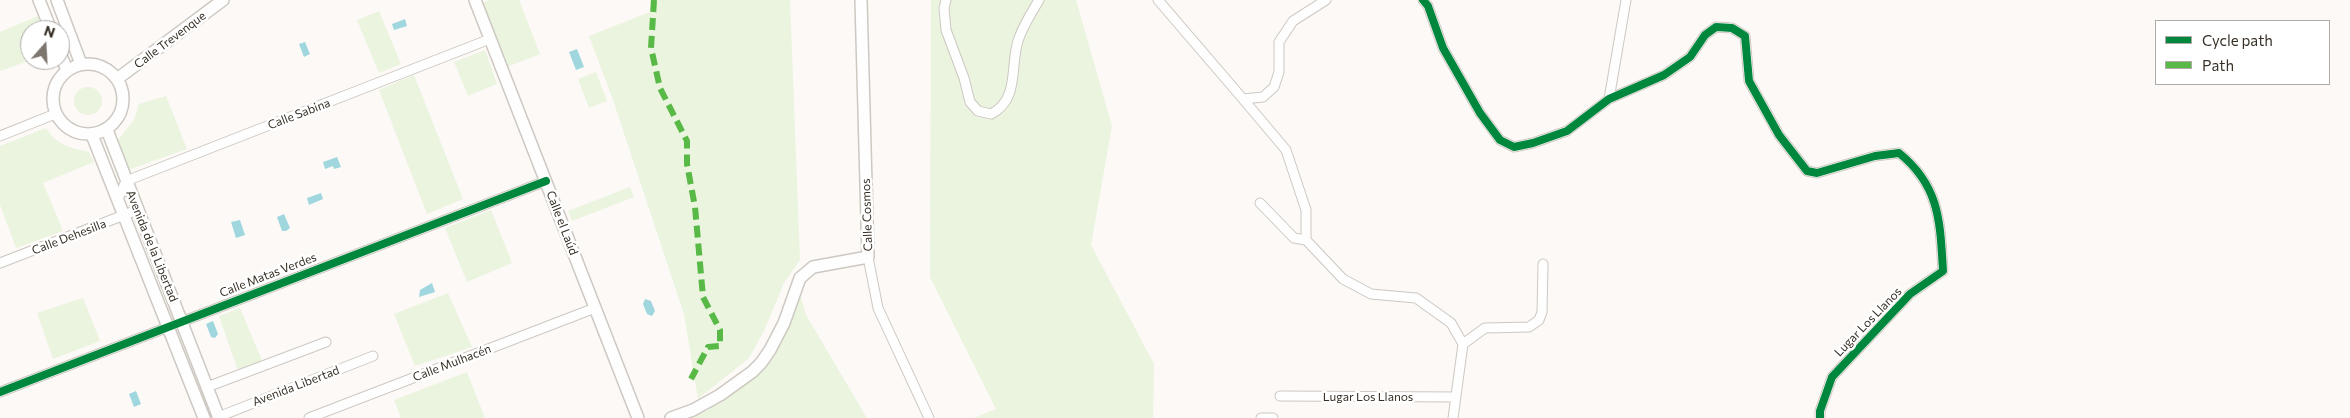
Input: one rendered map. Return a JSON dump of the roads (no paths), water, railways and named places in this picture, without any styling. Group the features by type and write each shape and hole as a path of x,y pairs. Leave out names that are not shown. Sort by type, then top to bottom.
{"street":[{"path":"39,0 47,20"},
{"path":"57,0 81,64"},
{"name":"Calle Trevenque","path":"117,79 223,0"},
{"name":"Calle el Laúd","path":"475,0 638,418"},
{"name":"Calle Cosmos","path":"861,0 868,257 878,308 930,418"},
{"path":"946,0 944,8 946,30 964,78 970,102 978,112 991,114 1003,106 1012,88 1015,50 1019,37 1039,0"},
{"path":"1158,0 1286,150 1306,210 1306,240"},
{"path":"1243,98 1263,97 1274,87 1279,72 1279,42 1293,21 1326,0"},
{"name":"Lugar Los Llanos","path":"1423,0 1428,6 1443,48 1461,83 1500,140 1514,147 1533,143 1568,131 1608,99 1664,75 1690,57 1705,35 1716,27 1732,28 1745,36 1749,81 1779,135 1807,171 1817,173 1875,156 1899,153 1914,165 1927,182 1940,221 1943,271 1910,294 1832,377 1820,411 1820,418"},
{"path":"1608,99 1626,0"},
{"name":"Calle Sabina","path":"126,182 490,38"},
{"path":"67,70 54,86 52,96 55,114 63,125 73,132 92,135 107,130 116,122 121,112 122,90 117,79 102,67 81,64 70,69"},
{"path":"0,136 55,114"},
{"name":"Avenida de la Libertad","path":"107,130 218,417"},
{"name":"Avenida de la Libertad","path":"92,135 204,418"},
{"name":"Calle Matas Verdes","path":"0,392 181,320 546,180"},
{"path":"118,199 126,182"},
{"path":"1260,203 1294,238 1306,240 1343,280 1371,294 1416,298 1451,323 1463,344 1453,418"},
{"name":"Calle Dehesilla","path":"0,264 137,210"},
{"path":"671,418 693,410 720,395 752,372 761,363 784,323 800,278 813,267 868,257"},
{"path":"1463,344 1485,328 1530,327 1539,320 1542,312 1543,264"},
{"name":"Calle Mulhacén","path":"309,418 595,308"},
{"path":"207,387 326,342"},
{"name":"Avenida Libertad","path":"218,417 373,356"},
{"name":"Lugar Los Llanos","path":"1280,396 1456,397"},
{"path":"1261,418 1273,418"}],"water":[{"path":"405,19 407,26 394,30 392,24"},
{"path":"305,42 310,54 304,57 299,44"},
{"path":"577,49 584,67 576,70 569,52"},
{"path":"337,157 341,167 334,169 333,166 325,169 323,162"},
{"path":"321,193 323,199 309,205 307,198"},
{"path":"284,214 290,228 282,231 277,217"},
{"path":"240,220 245,235 236,238 231,222"},
{"path":"432,283 435,292 419,297 420,290"},
{"path":"645,299 651,301 655,311 652,316 647,314 643,304"},
{"path":"213,321 218,334 215,338 211,337 206,324"},
{"path":"136,391 141,404 134,407 129,394"}]}
